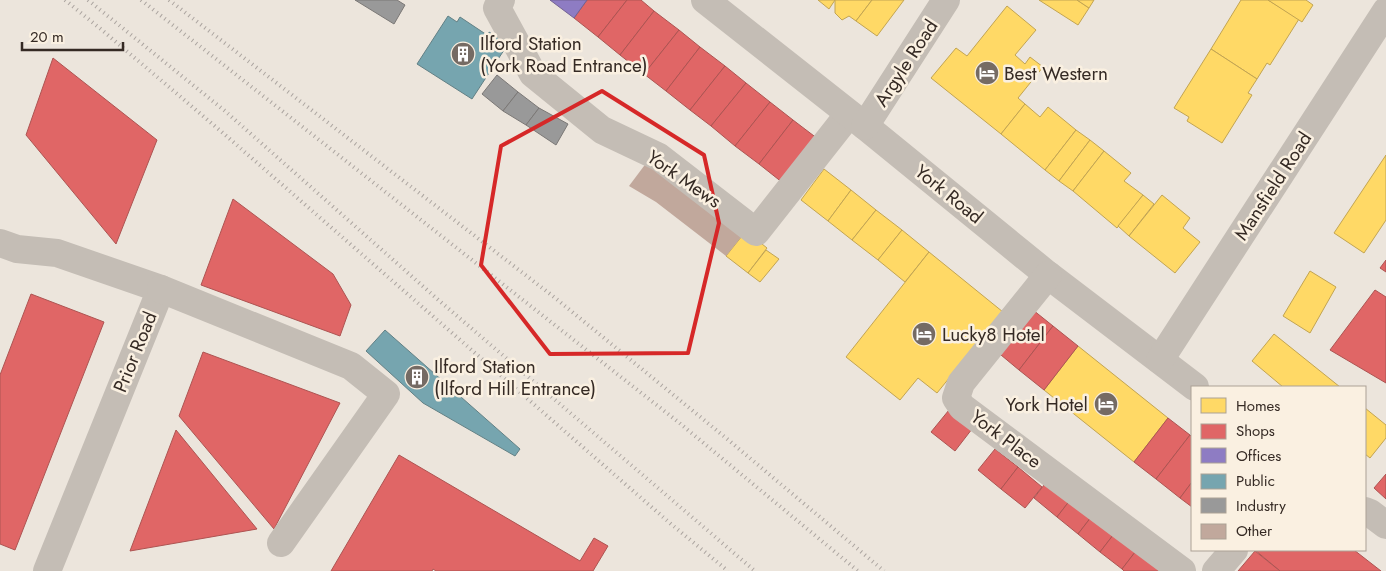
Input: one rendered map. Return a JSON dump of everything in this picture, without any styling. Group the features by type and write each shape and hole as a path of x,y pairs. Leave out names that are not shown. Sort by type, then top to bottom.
{"street":[{"name":"York Mews","path":"501,0 497,8 533,74 602,130 659,158 756,232 857,120"},
{"name":"York Road","path":"705,0 1048,275 1194,386"},
{"name":"Argyle Road","path":"857,120 946,0"},
{"name":"Mansfield Road","path":"1160,360 1386,11"},
{"name":"Prior Road","path":"0,243 18,249 57,253 161,289 48,571"},
{"name":"York Place","path":"1048,275 962,383 956,398 962,407 1182,571"},
{"path":"161,289 351,366 386,394 281,543"},
{"path":"1366,511 1386,525"},
{"path":"1216,571 1233,551"}],"highlighted area":[{"path":"602,91 704,155 719,223 688,353 550,354 481,265 501,146"}],"building: Homes":[{"path":"818,0 835,0 829,9"},
{"path":"835,0 872,0 856,21 849,16 842,20 835,13"},
{"path":"872,0 904,0 877,36 856,21"},
{"path":"1039,0 1077,0 1089,8 1078,25"},
{"path":"1077,0 1094,0 1089,8"},
{"path":"1241,0 1268,0 1299,19 1270,65 1267,63 1257,79 1211,49"},
{"path":"1268,0 1306,0 1313,5 1302,22"},
{"name":"Best Western","path":"1007,6 1036,30 1015,55 1025,64 1030,57 1043,67 1018,98 1025,104 1001,134 931,78 956,48 967,56"},
{"path":"1211,49 1257,79 1248,93 1252,95 1222,143 1187,121 1189,117 1174,108"},
{"path":"1025,104 1040,117 1048,107 1076,130 1045,170 1001,134"},
{"path":"1076,130 1090,140 1059,181 1045,170"},
{"path":"1090,140 1104,151 1073,191 1059,181"},
{"path":"1104,151 1131,173 1124,181 1143,195 1117,228 1073,191"},
{"path":"1386,155 1386,220 1364,253 1334,233"},
{"path":"824,169 851,190 828,221 801,200"},
{"path":"851,190 876,210 852,240 828,221"},
{"path":"1143,195 1154,204 1129,236 1118,226"},
{"path":"1162,195 1190,218 1183,228 1200,242 1175,273 1129,236"},
{"path":"876,210 902,230 878,260 852,240"},
{"path":"902,230 929,252 905,282 878,260"},
{"path":"746,231 767,248 748,273 726,256"},
{"path":"766,250 779,259 760,282 748,273"},
{"name":"Lucky8 Hotel","path":"929,252 1003,312 937,393 918,378 900,400 846,357"},
{"path":"1310,271 1336,287 1310,333 1283,316"},
{"path":"1274,334 1339,386 1282,386 1252,361"},
{"name":"York Hotel","path":"1078,346 1168,418 1134,462 1044,390"},
{"path":"1366,409 1386,425 1386,438 1370,458 1366,455"}],"building: Shops":[{"path":"587,0 627,0 598,37 574,18"},
{"path":"627,0 641,0 654,11 620,55 598,37"},
{"path":"654,11 679,30 644,74 620,55"},
{"path":"679,30 700,47 666,91 644,74"},
{"path":"700,47 725,66 690,110 666,91"},
{"path":"53,58 157,140 116,244 26,135"},
{"path":"725,66 746,83 711,126 690,110"},
{"path":"746,83 770,102 735,146 711,126"},
{"path":"770,102 793,120 759,164 735,146"},
{"path":"793,120 818,139 783,183 759,164"},
{"path":"233,199 333,274 351,305 340,336 201,285"},
{"path":"1386,260 1386,272 1380,268"},
{"path":"1375,290 1386,297 1386,383 1330,350"},
{"path":"31,294 104,322 15,550 0,544 0,375"},
{"path":"1028,306 1053,326 1019,370 995,350"},
{"path":"1053,326 1078,346 1044,390 1019,370"},
{"path":"203,352 340,403 274,529 179,416"},
{"path":"949,410 972,429 955,451 931,432"},
{"path":"1168,418 1190,435 1156,479 1134,462"},
{"path":"176,430 257,529 130,551"},
{"path":"1190,435 1191,483 1180,498 1156,479"},
{"path":"995,449 1018,467 1001,489 978,470"},
{"path":"399,455 580,561 594,538 608,546 593,571 436,571 433,569 432,571 331,571"},
{"path":"1018,467 1042,487 1025,508 1001,489"},
{"path":"1386,474 1386,499 1374,488"},
{"path":"1051,476 1074,495 1057,517 1034,498"},
{"path":"1191,483 1191,506 1180,498"},
{"path":"1074,495 1095,512 1078,534 1057,517"},
{"path":"1095,512 1117,530 1100,552 1078,534"},
{"path":"1117,530 1139,547 1122,569 1100,552"},
{"path":"1139,547 1162,565 1158,571 1124,571 1122,569"},
{"path":"1255,551 1280,571 1238,571"},
{"path":"1256,551 1355,551 1381,571 1280,571"}],"building: Offices":[{"path":"550,0 587,0 574,18"}],"building: Public":[{"name":"Ilford Station (York Road Entrance)","path":"448,16 457,22 460,17 487,35 489,32 508,44 472,99 417,64"},
{"name":"Ilford Station (Ilford Hill Entrance)","path":"385,330 520,449 515,456 423,403 366,351"}],"building: Industry":[{"path":"355,0 397,0 405,5 394,24"},
{"path":"497,75 518,92 503,111 482,94"},
{"path":"518,92 539,108 526,125 503,111"},
{"path":"539,108 568,124 556,145 526,125"}],"building: Other":[{"path":"647,162 746,231 726,256 656,202 629,186"}],"railway":[{"path":"65,0 223,133 671,524 728,571"},
{"path":"88,0 225,111 443,304 755,571"},
{"path":"141,0 677,421 858,571"},
{"path":"169,0 554,297 884,571"}],"place":[{"name":"Ilford Station (York Road Entrance)","path":"463,54"},
{"name":"Best Western","path":"987,73"},
{"name":"Lucky8 Hotel","path":"924,334"},
{"name":"Ilford Station (Ilford Hill Entrance)","path":"417,377"},
{"name":"York Hotel","path":"1106,404"}]}
